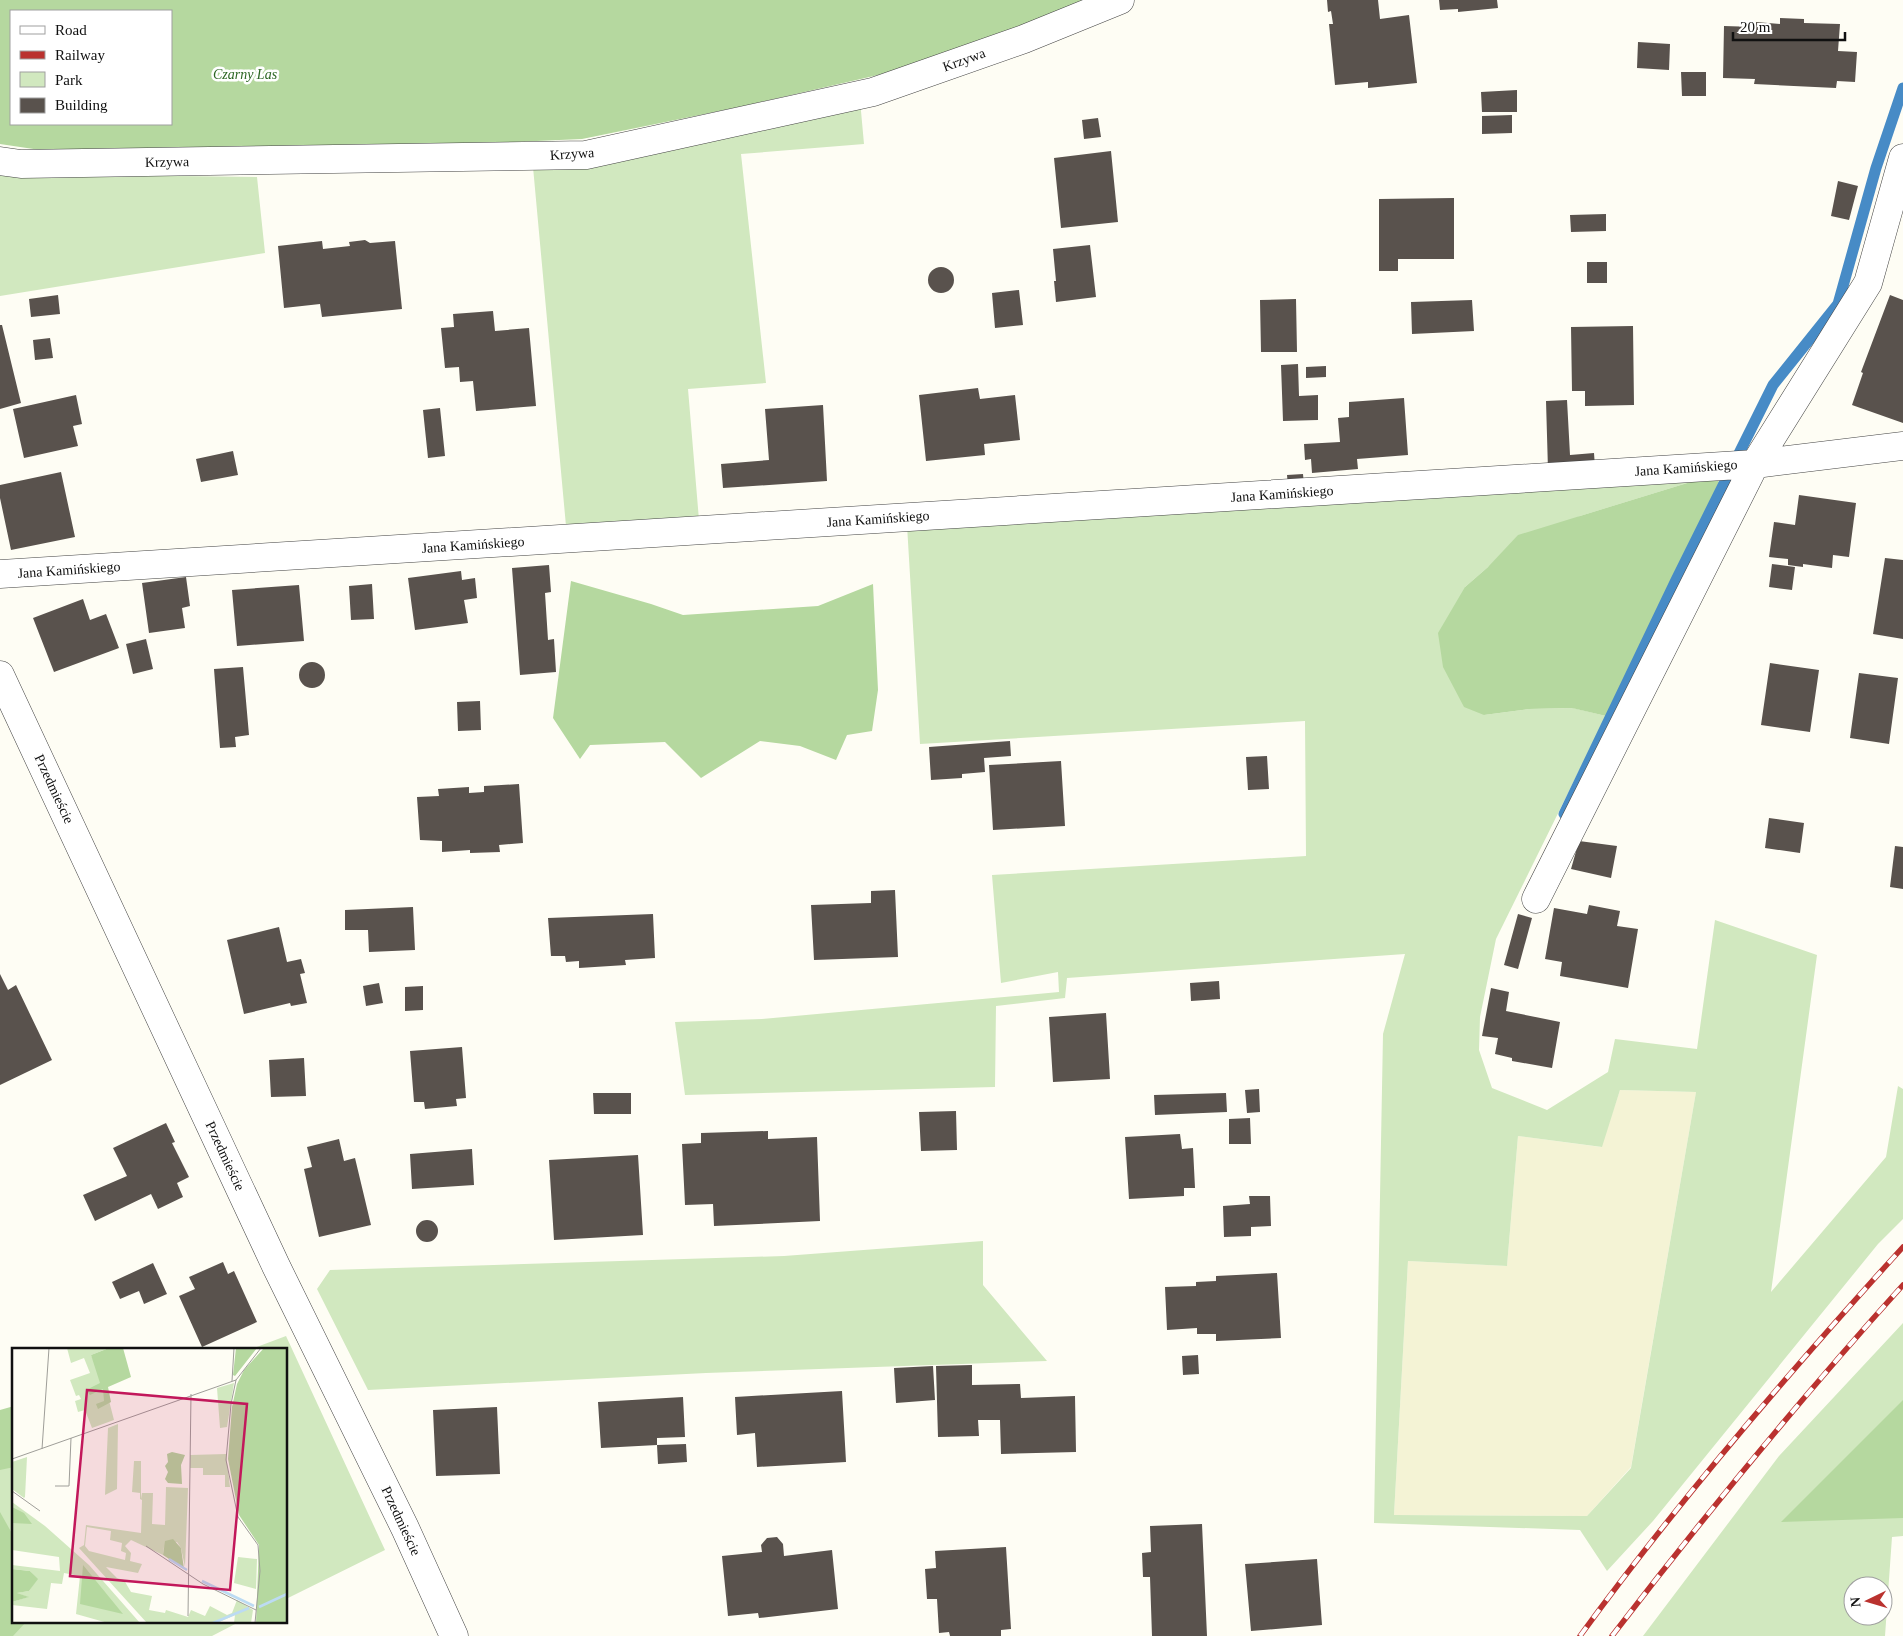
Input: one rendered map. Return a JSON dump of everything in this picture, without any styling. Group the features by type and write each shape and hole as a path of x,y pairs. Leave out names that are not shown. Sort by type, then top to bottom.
{"street":[{"name":"Krzywa","path":"0,161 21,164 586,155 873,92 1024,39 1120,0"},
{"path":"1536,899 1755,464 1868,283 1903,158"},
{"name":"Jana Kamińskiego","path":"0,574 1755,464 1903,446"},
{"name":"Przedmieście","path":"0,675 276,1266 405,1528 454,1636"}],"green space":[{"name":"Czarny Las","path":"0,0 1100,0 891,72 744,106 582,139 420,146 47,151 0,144"},
{"path":"860,100 864,144 741,154 766,383 688,389 699,520 566,526 533,167"},
{"path":"0,172 21,174 257,177 265,253 0,296"},
{"path":"1710,476 1580,516 1488,567 1465,587 1484,715 1529,709 1573,708 1606,716 1496,939 1480,1017 1479,1050 1492,1088 1547,1110 1608,1072 1615,1039 1697,1049 1715,920 1817,955 1771,1292 1886,1157 1898,1086 1903,1089 1903,1219 1878,1244 1653,1521 1607,1571 1580,1530 1374,1523 1383,1034 1405,954 1067,978 1065,998 996,1006 995,1087 685,1095 675,1022 762,1019 1059,992 1058,972 1001,983 992,875 1306,856 1305,721 920,744 907,525","holes":["1620,1090 1696,1092 1631,1468 1587,1516 1394,1515 1408,1261 1507,1266 1518,1136 1602,1147"]},
{"path":"1710,476 1729,488 1630,666 1606,716 1572,708 1529,709 1484,715 1464,707 1443,667 1438,633 1465,587 1488,567 1518,535"},
{"path":"571,581 683,615 818,606 873,584 878,690 872,731 847,735 836,760 800,746 760,741 701,778 665,742 590,745 580,759 553,718"},
{"path":"1620,1090 1696,1092 1631,1467 1587,1516 1394,1515 1408,1261 1507,1266 1518,1136 1601,1147"},
{"path":"983,1241 983,1285 1047,1361 706,1373 368,1390 317,1289 330,1270 784,1256"},
{"path":"1903,1323 1903,1536 1892,1537 1889,1576 1843,1576 1843,1626 1886,1626 1885,1636 1643,1636 1779,1456"},
{"path":"286,1336 385,1550 288,1598 288,1348 254,1348"},
{"path":"1903,1400 1903,1518 1781,1522"},
{"path":"12,1407 12,1467 0,1470 0,1410"},
{"path":"12,1429 12,1624 235,1624 212,1636 0,1636 0,1432"},
{"path":"0,1512 12,1533 12,1624 24,1624 13,1636 0,1636"}],"building":[{"path":"1327,0 1378,0 1380,19 1409,15 1417,83 1368,88 1368,82 1335,85 1329,24 1333,24 1331,11 1328,12"},
{"path":"1439,0 1497,0 1498,8 1458,12 1458,9 1440,10"},
{"path":"1780,18 1804,19 1804,23 1840,24 1838,51 1857,52 1855,82 1837,81 1836,88 1754,84 1755,79 1723,78 1724,26 1756,27 1756,22 1780,24"},
{"path":"1638,42 1670,44 1669,70 1637,68"},
{"path":"1681,72 1706,72 1706,96 1682,96"},
{"path":"1517,90 1517,112 1482,112 1481,92"},
{"path":"1512,115 1512,133 1482,134 1482,116"},
{"path":"1098,118 1101,137 1084,139 1082,120"},
{"path":"1111,151 1118,222 1061,228 1054,158"},
{"path":"1838,181 1858,186 1849,220 1831,216"},
{"path":"1454,198 1454,259 1398,259 1398,271 1379,271 1379,199"},
{"path":"1606,214 1606,231 1571,232 1570,215"},
{"path":"365,240 370,243 395,241 402,309 322,317 320,304 284,308 278,246 322,241 323,249 350,246 349,242"},
{"path":"1090,245 1096,297 1056,302 1053,249"},
{"path":"1587,262 1607,262 1607,283 1587,283"},
{"path":"941,267 950,271 954,280 950,289 941,293 932,289 928,280 932,271"},
{"path":"1019,290 1023,325 995,328 992,293"},
{"path":"58,295 60,314 31,317 29,299"},
{"path":"1890,295 1903,300 1903,423 1852,405 1863,373 1861,372"},
{"path":"1296,299 1297,352 1261,352 1260,300"},
{"path":"1472,300 1474,331 1412,334 1411,302"},
{"path":"493,311 495,331 529,328 536,406 476,411 473,381 460,382 459,367 445,368 441,328 454,327 453,314"},
{"path":"0,325 2,325 21,403 0,409"},
{"path":"1633,326 1634,405 1585,406 1585,391 1572,391 1571,327"},
{"path":"50,338 53,358 35,360 33,340"},
{"path":"1298,364 1299,396 1318,395 1318,420 1283,421 1281,365"},
{"path":"1326,366 1326,377 1306,378 1306,367"},
{"path":"978,388 980,399 1015,395 1020,440 984,444 985,455 926,461 919,395"},
{"path":"76,395 82,424 73,426 78,446 24,458 13,409"},
{"path":"1404,398 1408,455 1357,459 1358,469 1312,473 1311,459 1305,460 1304,444 1340,442 1338,418 1349,417 1349,402"},
{"path":"1567,400 1570,455 1594,453 1595,467 1548,470 1546,401"},
{"path":"823,405 827,481 723,488 721,464 769,460 765,409"},
{"path":"440,408 445,456 428,458 423,410"},
{"path":"233,451 238,475 201,482 196,459"},
{"path":"61,472 75,537 11,550 0,498 0,485"},
{"path":"1303,474 1304,485 1288,486 1287,475"},
{"path":"1799,495 1856,503 1849,557 1833,555 1832,568 1803,564 1803,567 1788,565 1788,559 1769,557 1774,522 1795,525"},
{"path":"1885,558 1903,560 1903,639 1873,634"},
{"path":"1772,564 1795,567 1792,590 1769,587"},
{"path":"549,565 551,592 545,593 548,640 554,639 556,672 520,675 512,568"},
{"path":"461,571 462,580 475,578 477,598 464,600 468,623 415,630 408,578"},
{"path":"186,577 190,606 182,608 185,628 149,633 142,583"},
{"path":"372,584 374,619 351,620 349,586"},
{"path":"299,585 304,641 237,646 232,590"},
{"path":"83,599 90,620 106,614 119,648 54,672 33,618"},
{"path":"146,639 153,669 133,674 126,644"},
{"path":"312,662 321,666 325,675 321,684 312,688 303,684 299,675 303,666"},
{"path":"1770,663 1819,670 1810,732 1761,725"},
{"path":"243,667 249,735 235,737 236,747 220,748 214,669"},
{"path":"1859,673 1898,678 1889,744 1850,738"},
{"path":"480,701 481,730 458,731 457,702"},
{"path":"1010,741 1011,756 984,758 985,772 962,774 962,778 931,780 929,747"},
{"path":"1267,756 1269,789 1248,790 1246,757"},
{"path":"1061,761 1065,826 993,830 989,765"},
{"path":"519,784 523,843 499,845 500,852 470,853 470,850 442,852 442,841 420,840 417,797 439,796 438,789 469,787 469,793 484,792 484,786"},
{"path":"1769,818 1804,823 1800,853 1765,848"},
{"path":"1579,841 1617,846 1611,878 1571,869"},
{"path":"1895,846 1903,847 1903,889 1890,887"},
{"path":"895,890 898,957 814,960 811,905 871,903 871,891"},
{"path":"1589,905 1620,911 1617,926 1638,929 1628,988 1560,976 1562,962 1545,959 1554,908 1587,914"},
{"path":"413,907 415,950 369,952 368,930 345,930 345,910"},
{"path":"653,914 655,958 625,960 626,965 579,968 579,961 566,962 565,956 551,956 548,918"},
{"path":"1518,914 1532,918 1518,969 1504,965"},
{"path":"279,927 287,962 301,959 305,973 300,974 307,1003 291,1006 290,1003 244,1014 227,940"},
{"path":"0,974 8,990 16,985 52,1060 0,1085"},
{"path":"1219,981 1220,999 1191,1001 1190,983"},
{"path":"379,983 383,1003 366,1006 363,986"},
{"path":"423,986 423,1010 405,1011 405,987"},
{"path":"1491,988 1509,992 1506,1011 1560,1022 1552,1068 1512,1061 1512,1058 1495,1054 1498,1038 1482,1036"},
{"path":"1106,1013 1110,1079 1053,1082 1049,1017"},
{"path":"462,1047 466,1098 456,1099 457,1106 425,1109 424,1102 414,1102 410,1051"},
{"path":"304,1058 306,1096 271,1097 269,1060"},
{"path":"1259,1089 1260,1112 1247,1113 1245,1090"},
{"path":"593,1093 631,1093 631,1114 594,1114"},
{"path":"1226,1093 1227,1112 1155,1115 1154,1095"},
{"path":"956,1111 957,1150 921,1151 919,1112"},
{"path":"1250,1118 1251,1144 1229,1144 1229,1119"},
{"path":"166,1123 175,1142 172,1143 189,1177 177,1183 183,1197 158,1209 151,1194 95,1221 83,1195 127,1176 113,1148"},
{"path":"768,1131 768,1139 817,1137 820,1221 714,1226 713,1204 685,1205 682,1144 701,1143 701,1133"},
{"path":"1180,1134 1182,1149 1193,1148 1195,1188 1184,1188 1184,1196 1129,1199 1125,1137"},
{"path":"339,1139 344,1161 355,1158 371,1225 319,1237 304,1169 312,1167 307,1147"},
{"path":"472,1149 474,1185 412,1189 410,1154"},
{"path":"638,1155 643,1235 554,1240 549,1160"},
{"path":"1249,1196 1270,1196 1271,1226 1251,1227 1251,1236 1224,1237 1223,1206 1250,1204"},
{"path":"427,1220 435,1223 438,1231 435,1239 427,1242 419,1239 416,1231 419,1223"},
{"path":"223,1262 228,1274 234,1271 257,1322 202,1347 179,1296 195,1289 189,1277"},
{"path":"153,1263 167,1294 144,1304 139,1291 120,1299 112,1282"},
{"path":"1277,1273 1281,1338 1216,1341 1216,1334 1197,1334 1197,1328 1167,1330 1165,1287 1196,1286 1196,1282 1216,1281 1216,1276"},
{"path":"1198,1355 1199,1374 1183,1375 1182,1356"},
{"path":"972,1365 972,1385 1020,1384 1021,1398 1075,1396 1076,1452 1001,1454 1000,1420 978,1420 979,1436 938,1437 936,1366"},
{"path":"933,1366 935,1400 896,1403 894,1368"},
{"path":"842,1391 846,1462 757,1467 755,1433 737,1435 735,1397"},
{"path":"683,1397 685,1437 657,1438 657,1445 601,1448 598,1402"},
{"path":"497,1407 500,1474 436,1476 433,1410"},
{"path":"686,1444 687,1462 658,1464 657,1445"},
{"path":"1202,1524 1207,1636 1152,1636 1150,1577 1143,1577 1142,1553 1151,1552 1150,1526"},
{"path":"777,1537 783,1544 784,1556 832,1550 838,1609 759,1618 758,1613 728,1616 722,1556 762,1552 761,1545 767,1538"},
{"path":"1006,1547 1011,1629 1001,1630 1001,1636 950,1636 949,1632 939,1633 937,1599 927,1599 925,1569 936,1568 935,1551"},
{"path":"1317,1559 1322,1625 1251,1631 1245,1564"}],"waterway":[{"path":"1564,814 1676,580 1773,385 1838,304 1876,168 1903,88"}],"railway":[{"path":"1580,1636 1656,1535 1736,1437 1903,1247"},
{"path":"1612,1636 1754,1458 1903,1285"}]}
